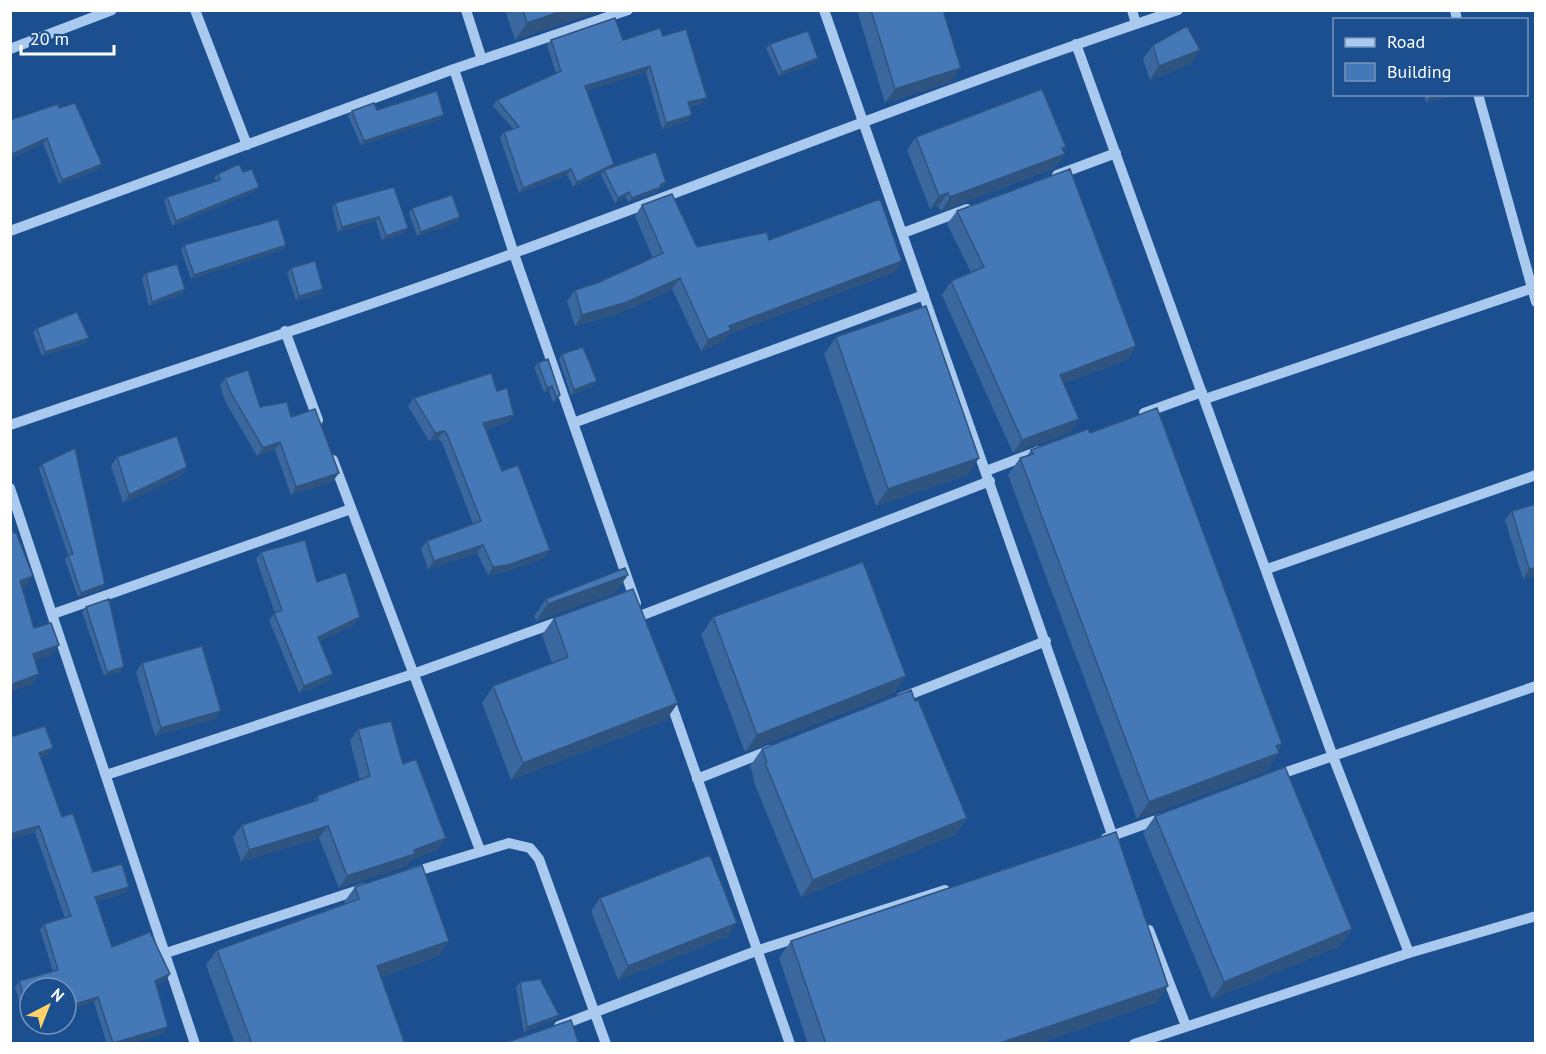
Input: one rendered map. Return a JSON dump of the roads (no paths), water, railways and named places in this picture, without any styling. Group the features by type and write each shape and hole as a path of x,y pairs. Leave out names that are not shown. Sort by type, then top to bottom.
{"street":[{"path":"10,50 112,10"},
{"path":"195,10 246,145"},
{"path":"466,10 482,60"},
{"path":"10,231 454,69 628,10"},
{"path":"824,10 1121,858"},
{"path":"1132,10 1136,24"},
{"path":"10,425 514,254 1076,44 1178,10"},
{"path":"1076,44 1332,754 1408,953"},
{"path":"454,69 514,254 573,423 628,596 642,621 988,476 1051,447"},
{"path":"1479,96 1534,288 1536,302"},
{"path":"1048,178 1116,153"},
{"path":"903,233 981,203"},
{"path":"1137,416 1534,288"},
{"path":"573,423 924,295"},
{"path":"285,331 322,431"},
{"path":"331,453 480,850"},
{"path":"1267,569 1536,475"},
{"path":"10,488 195,1044"},
{"path":"53,614 351,509"},
{"path":"106,775 413,674 578,614"},
{"path":"894,701 1046,641"},
{"path":"663,681 790,1044"},
{"path":"1266,779 1332,754 1536,686"},
{"path":"697,779 784,744"},
{"path":"1090,843 1178,812"},
{"path":"401,876 509,843 520,844 530,849 539,859 606,1044"},
{"path":"166,953 379,883"},
{"path":"544,1032 756,951 956,886"},
{"path":"1143,914 1186,1026"},
{"path":"1134,1044 1408,953 1536,916"}]}
